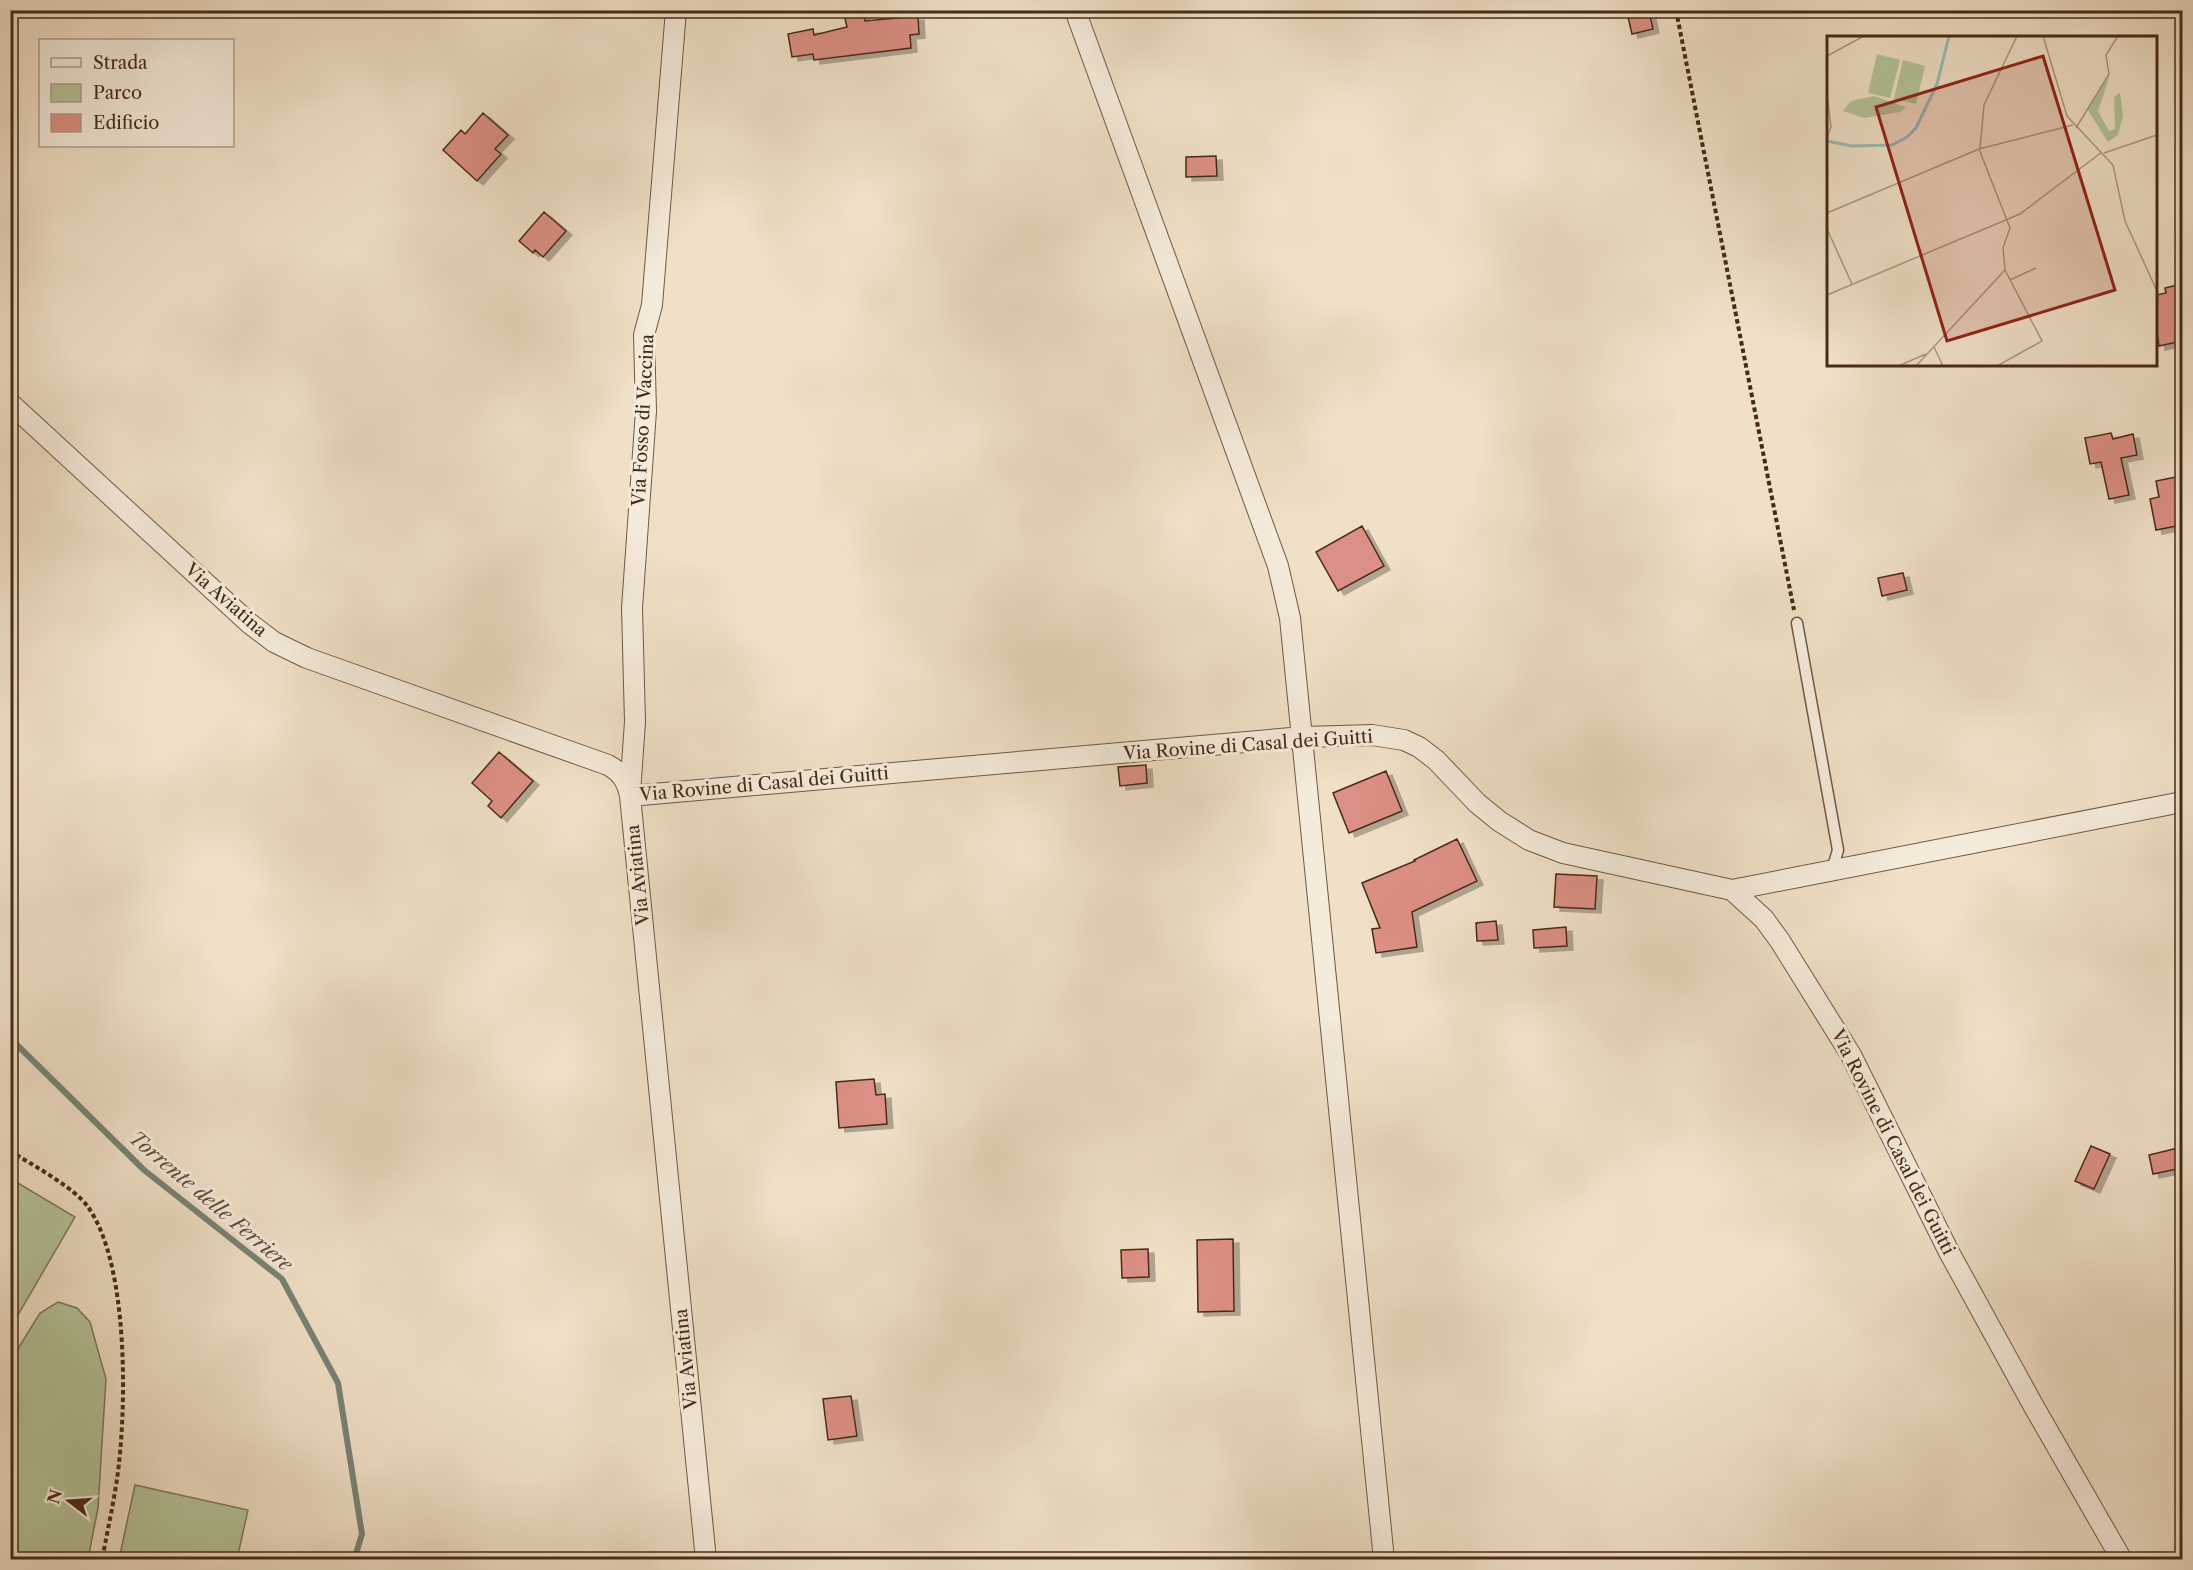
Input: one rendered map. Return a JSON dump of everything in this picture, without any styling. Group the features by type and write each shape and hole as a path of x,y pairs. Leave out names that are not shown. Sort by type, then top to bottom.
{"street":[{"name":"Via Fosso di Vaccina","path":"630,795 635,722 633,608 646,411 644,334 652,305 676,10"},
{"path":"1076,10 1278,566 1292,625 1384,1560"},
{"name":"Via Aviatina","path":"10,403 249,623 274,642 308,658 608,765 622,776 630,795 706,1560"},
{"name":"Via Rovine di Casal dei Guitti","path":"630,795 1303,737 1372,735 1404,740 1419,747 1436,760 1499,821 1544,847 1732,890 1764,919 1776,935 1851,1055 1949,1252 2122,1560"},
{"path":"1732,890 2182,802"}],"lane":[{"path":"1797,623 1838,850 1832,870"}],"path":[{"path":"1676,10 1797,623"},
{"path":"10,1151 51,1176 87,1204 102,1228 113,1266 121,1335 123,1409 117,1478 102,1560"}],"green space":[{"path":"11,1179 75,1217 11,1327"},
{"path":"58,1302 77,1308 90,1322 106,1379 98,1508 88,1559 11,1559 11,1360 40,1313"},
{"path":"135,1485 248,1510 237,1559 119,1559"}],"building":[{"path":"843,10 862,10 865,21 918,16 919,34 910,35 911,48 814,60 813,54 792,57 788,34 813,29 814,35 847,27"},
{"path":"1649,11 1653,29 1632,34 1628,17"},
{"path":"483,113 508,135 495,149 501,154 477,181 443,150 461,130 465,134"},
{"path":"1216,156 1217,176 1186,177 1186,157"},
{"path":"544,212 566,231 543,257 535,250 533,253 519,241"},
{"path":"2182,284 2182,341 2159,346 2157,295 2166,293 2165,288"},
{"path":"2111,433 2113,439 2133,434 2137,455 2121,458 2129,495 2109,499 2101,462 2090,464 2085,438"},
{"path":"2181,476 2182,525 2156,530 2150,499 2159,497 2156,481"},
{"path":"1362,526 1384,566 1338,591 1316,552"},
{"path":"1903,573 1907,590 1882,596 1878,578"},
{"path":"499,752 533,781 501,818 488,806 492,801 472,783"},
{"path":"1146,765 1147,783 1120,786 1118,767"},
{"path":"1386,771 1402,811 1349,833 1333,793"},
{"path":"1457,839 1477,881 1412,912 1417,947 1376,953 1372,929 1380,928 1362,883 1415,861"},
{"path":"1556,874 1597,876 1595,909 1554,907"},
{"path":"1496,921 1498,940 1477,941 1476,923"},
{"path":"1566,927 1567,946 1534,948 1533,930"},
{"path":"874,1079 876,1095 885,1094 887,1124 839,1128 836,1082"},
{"path":"2091,1146 2110,1154 2094,1189 2075,1181"},
{"path":"2182,1147 2182,1168 2153,1174 2149,1155"},
{"path":"1233,1239 1234,1311 1198,1312 1197,1240"},
{"path":"1148,1249 1149,1277 1122,1278 1121,1250"},
{"path":"851,1396 857,1436 828,1440 823,1399"}],"waterway":[{"name":"Torrente delle Ferriere","path":"10,1038 144,1170 282,1279 338,1383 362,1534 354,1560"}]}
